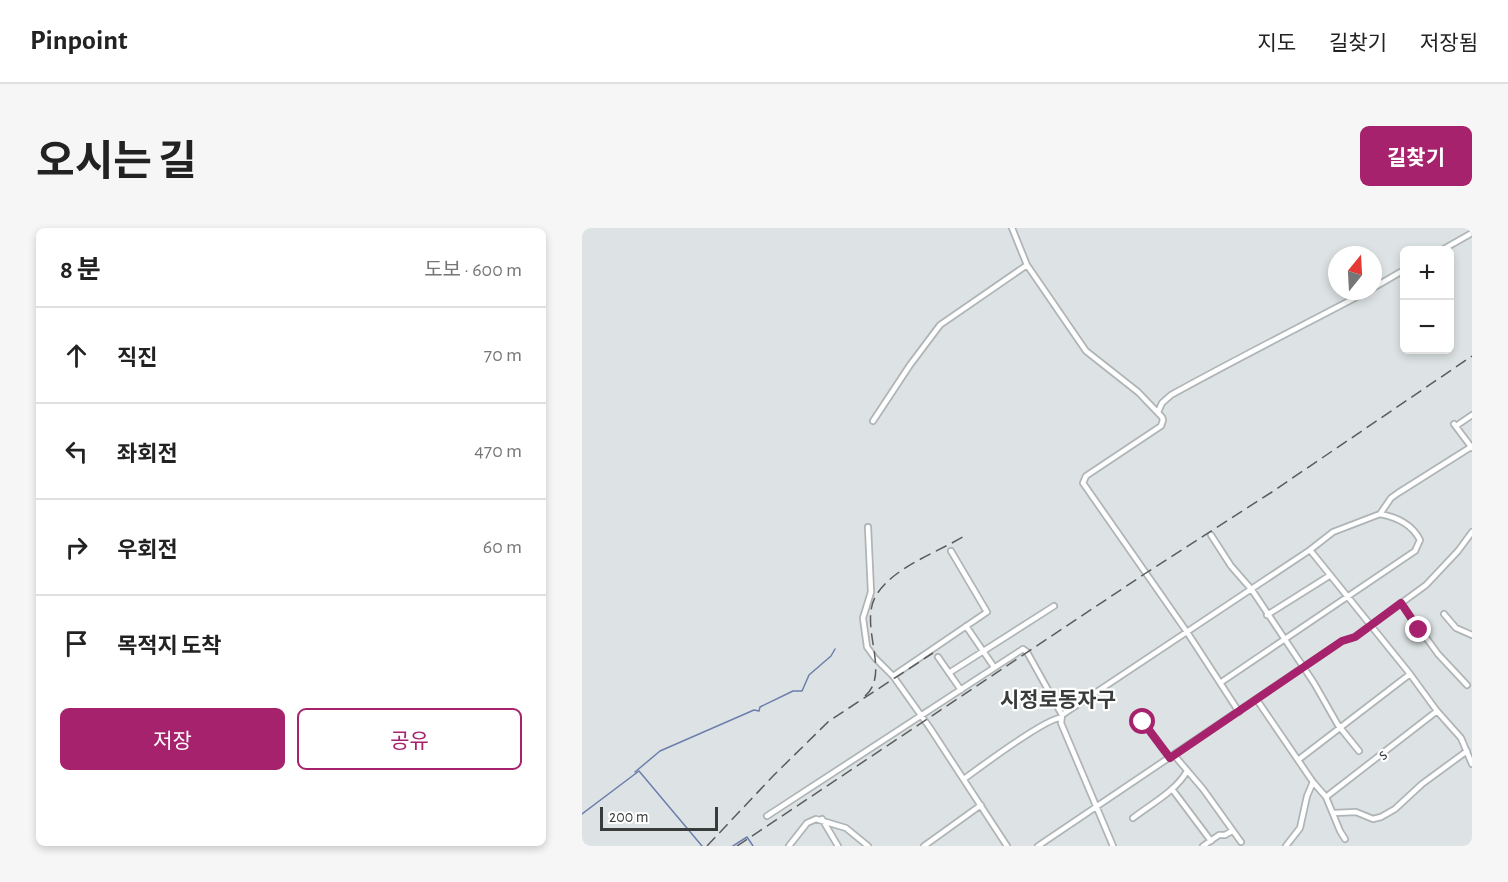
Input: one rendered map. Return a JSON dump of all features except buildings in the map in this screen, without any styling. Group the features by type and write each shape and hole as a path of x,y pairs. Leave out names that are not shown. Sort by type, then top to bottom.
{"street":[{"path":"1012,228 1027,265 1086,351 1138,392 1163,420 1161,426 1086,476 1083,483 1187,632 1239,712"},
{"path":"1449,246 1472,233"},
{"path":"873,421 910,364 940,325 1027,265"},
{"path":"1382,283 1400,272"},
{"path":"1158,412 1164,400 1179,391 1275,338 1351,300"},
{"path":"964,779 1252,590 1333,532 1380,514 1391,498 1472,447 1455,425 1472,415"},
{"path":"1220,683 1414,551 1420,540 1412,528 1380,514"},
{"path":"868,527 870,592 864,614 869,651 893,676 1007,846"},
{"path":"1038,846 1342,641 1355,637 1433,578 1472,532"},
{"path":"1211,535 1231,566 1252,590 1341,728 1359,751"},
{"path":"1310,550 1437,711 1461,738 1472,764"},
{"path":"893,676 988,611 951,551"},
{"path":"1268,615 1329,576"},
{"path":"1401,603 1438,654 1467,686"},
{"path":"949,673 1054,606"},
{"path":"1444,614 1456,628 1472,635"},
{"path":"966,626 994,668"},
{"path":"767,816 1020,650 1025,649 1061,716 1113,846"},
{"path":"938,657 961,690"},
{"path":"1298,760 1410,674"},
{"path":"1257,700 1313,782 1326,797 1345,838"},
{"name":"s","path":"1326,797 1437,711"},
{"path":"1143,722 1203,789 1241,842"},
{"path":"1334,813 1356,812 1373,819 1382,818 1422,784 1467,751"},
{"path":"1133,818 1172,789 1183,778 1186,771"},
{"path":"1286,846 1300,828 1306,796 1313,782"},
{"path":"1172,789 1211,841"},
{"path":"924,846 981,805"},
{"path":"789,846 807,823 816,819 846,828 868,846"},
{"path":"822,819 838,846"},
{"path":"1203,846 1232,831"}],"waterway":[{"path":"635,772 660,751 754,710 759,711 760,707 793,691 802,691 809,675 831,656 835,649"},
{"path":"582,814 639,771 702,846"},
{"path":"733,846 747,837 753,846"}],"railway":[{"path":"737,846 1146,573 1272,492 1472,356"},
{"path":"865,696 872,686 875,675 870,619 877,594 895,575 966,535"},
{"path":"707,846 829,721 933,653"}],"district":[{"name":"시정로동자구","path":"1058,700"}],"route":[{"path":"1143,722 1170,758 1342,641 1355,637 1401,603 1419,630"}]}
